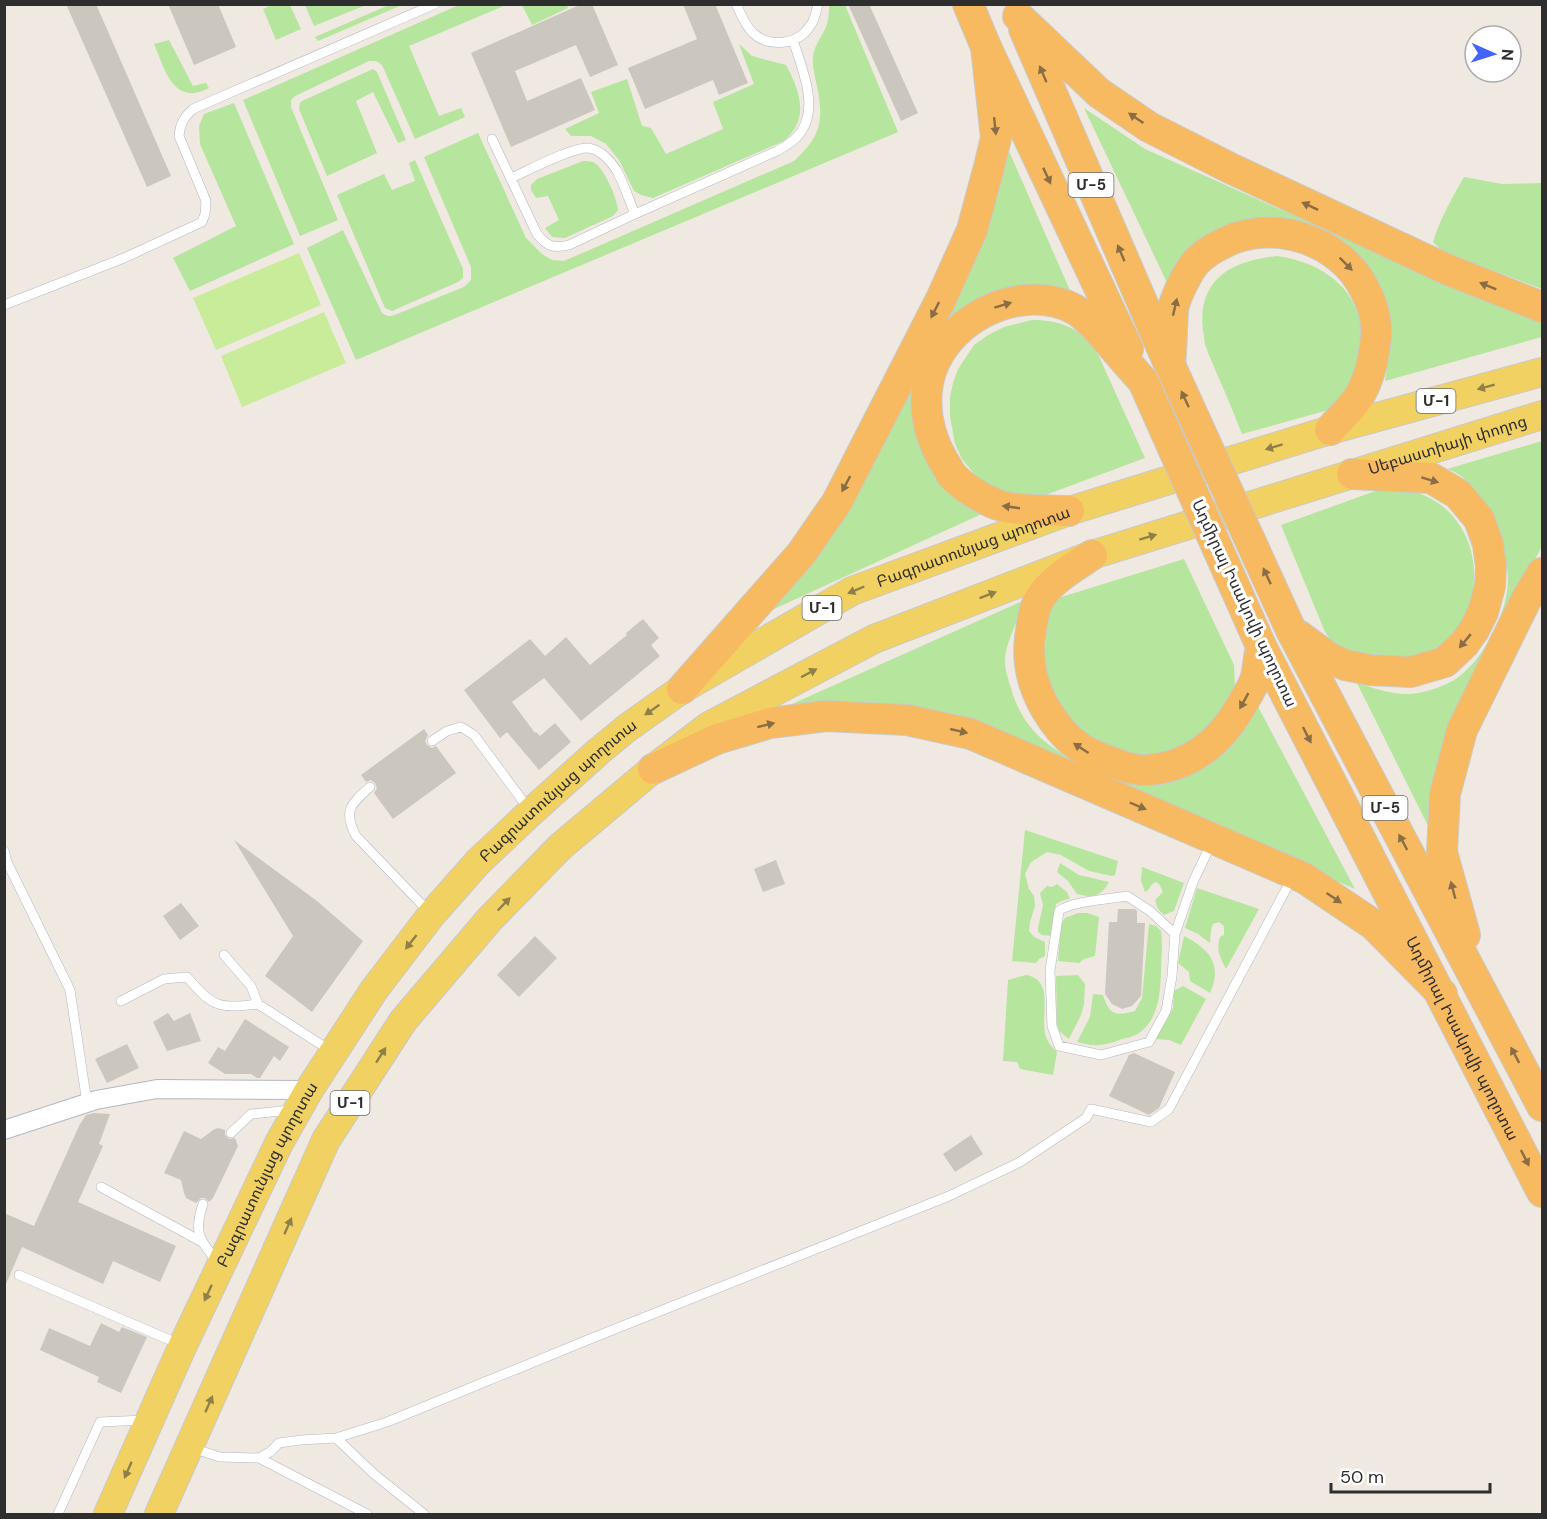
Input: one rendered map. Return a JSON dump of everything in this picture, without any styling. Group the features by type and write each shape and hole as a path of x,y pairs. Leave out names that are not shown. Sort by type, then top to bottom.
{"highway":[{"name":"Ադմիրալ Իսակովի պողոտա","path":"968,4 986,48 1143,381 1261,646 1542,1192"},
{"name":"Ադմիրալ Իսակովի պողոտա","path":"1016,10 1170,365 1291,630 1542,1106"},
{"path":"1016,10 1099,93 1149,127 1230,168 1446,269 1542,307"},
{"path":"682,689 801,554 837,502 942,297 972,230 996,138 986,48"},
{"path":"1170,365 1173,306 1197,261 1234,237 1255,233 1296,235 1334,252 1349,265 1370,300 1375,318 1377,334 1372,365 1359,396 1330,430"},
{"path":"1069,512 1005,507 986,500 952,474 931,434 927,414 928,383 942,350 963,325 987,310 1006,303 1040,299 1058,302 1076,310 1092,323 1143,381"},
{"path":"1291,630 1328,657 1345,665 1370,670 1411,672 1445,662 1464,644 1483,612 1490,586 1491,566 1488,544 1479,519 1458,494 1431,478 1352,474"},
{"path":"1092,555 1047,588 1038,601 1033,618 1029,650 1031,677 1040,700 1068,739 1083,751 1121,766 1147,770 1168,766 1193,757 1213,744 1231,723 1255,679 1261,646"},
{"path":"1479,987 1442,852 1445,794 1462,730 1526,600 1542,573"},
{"path":"652,768 717,739 770,723 826,716 907,720 970,734 1304,878 1374,925 1442,994"}],"main road":[{"name":"Մ-1","path":"1330,430 1542,372"},
{"name":"Սեբաստիայի փողոց","path":"1352,474 1542,415"},
{"name":"Բագրատունյաց պողոտա","path":"108,1515 183,1345 279,1143 333,1053 374,990 432,915 478,862 598,751 682,689 852,591 1069,512 1330,430"},
{"name":"Մ-1","path":"159,1515 326,1140 403,1021 489,920 560,847 652,768 709,726 874,639 1092,555 1352,474"}],"street":[{"path":"4,1130 96,1100 157,1089 303,1100"}],"lane":[{"path":"4,305 124,258 202,222 206,214 206,201 179,136 179,128 184,117 193,109 435,4"},
{"path":"736,4 745,23 753,33 764,40 776,43 789,42 800,37 810,28 816,17 818,4"},
{"path":"492,139 537,234 551,246 558,248 569,245 777,151 796,138 806,121 808,97 805,78 793,40"},
{"path":"511,178 575,150 589,148 610,160 617,170 635,214"},
{"path":"432,741 447,731 461,727 474,735 531,812"},
{"path":"370,787 354,803 348,813 350,825 356,836 432,915"},
{"path":"1175,934 1150,911 1127,896 1080,903 1059,911 1050,971 1052,1026 1059,1046 1101,1055 1149,1042 1166,1011 1172,976 1175,934 1193,882 1213,839"},
{"path":"4,851 7,862 70,990 87,1103"},
{"path":"259,1458 279,1443 336,1438 387,1422 949,1196 1020,1162 1086,1118 1091,1109 1151,1122 1168,1109 1295,874"},
{"path":"224,955 251,986 258,1004 333,1053"},
{"path":"121,1001 164,979 187,977 205,998 220,1005 232,1007 258,1004"},
{"path":"231,1133 251,1114 303,1100"},
{"path":"101,1187 202,1242"},
{"path":"203,1204 197,1221 202,1242 220,1266"},
{"path":"19,1275 183,1345"},
{"path":"58,1515 100,1422 150,1420"},
{"path":"336,1438 374,1474 424,1515"},
{"path":"189,1447 220,1457 259,1458 367,1515"}],"green space":[{"path":"274,4 290,5 301,29 276,40 263,9"},
{"path":"305,5 366,5 314,26"},
{"path":"389,5 402,5 318,41 315,37"},
{"path":"459,5 506,5 409,46 439,116 461,108 465,117 415,139 382,65 376,61 369,61 291,100 291,107 338,220 300,236 243,100"},
{"path":"522,5 567,5 568,8 532,25"},
{"path":"829,5 845,5 898,132 356,360 307,248 343,230 382,313 387,316 464,287 471,280 471,267 424,157 478,133 526,238 542,254 552,260 564,261 794,161 815,136 820,119 813,58 827,24"},
{"path":"169,40 193,86 206,83 209,88 197,93 187,93 172,82 154,44"},
{"path":"739,44 752,56 786,65 791,75 798,95 800,114 797,124 784,141 653,198 634,191 619,160 606,144 591,136 571,136 565,129 599,113 591,92 627,79 642,126 651,128 666,154 723,129 713,102 754,84"},
{"path":"373,69 377,72 406,140 398,143 373,92 356,101 377,153 327,176 299,109 300,103"},
{"path":"234,103 294,244 190,291 173,258 236,226 200,144 199,126 204,114"},
{"path":"1084,108 1145,149 1277,208 1542,315 1542,337 1385,381 1390,339 1389,313 1284,222 1171,291"},
{"path":"1001,133 1072,295 998,294 917,398 986,512 750,620 806,564"},
{"path":"415,160 463,269 463,278 392,311 385,308 337,195 384,174 392,190 415,181 409,163"},
{"path":"583,161 593,162 601,170 613,191 618,210 613,216 565,238 552,237 545,228 559,220 548,196 536,198 531,185 537,179"},
{"path":"1464,177 1502,184 1542,183 1542,289 1442,251 1433,242"},
{"path":"299,253 321,305 216,350 193,298"},
{"path":"1277,256 1312,266 1340,284 1350,297 1362,329 1361,365 1352,382 1332,409 1242,434 1206,348 1203,312 1212,285 1221,276 1246,262"},
{"path":"324,312 346,363 242,407 221,356"},
{"path":"1032,320 1064,325 1092,341 1145,458 1032,500 1011,501 980,481 962,459 955,444 950,416 950,397 958,369 974,345 1004,327"},
{"path":"1542,441 1542,546 1498,631 1440,850 1357,683 1397,693 1423,692 1456,679 1479,656 1494,632 1504,605 1508,579 1506,559 1497,532 1477,494 1465,479 1447,469"},
{"path":"1403,488 1429,498 1451,514 1465,534 1472,557 1474,580 1470,603 1461,623 1446,641 1427,653 1389,663 1380,663 1340,648 1325,632 1281,525 1381,489"},
{"path":"1184,559 1234,665 1235,685 1228,703 1217,720 1187,745 1149,756 1111,751 1063,717 1047,681 1044,662 1048,618 1055,599"},
{"path":"1027,599 1008,644 1005,668 1022,715 1049,745 1084,763 1144,781 1255,701 1355,889 958,717 931,709 848,701 783,708"},
{"path":"1025,830 1118,861 1115,875 1112,876 1089,871 1061,855 1047,852 1031,862 1025,874 1029,889 1034,896 1035,906 1029,931 1034,937 1045,942 1045,956 1036,963 1012,961"},
{"path":"1060,863 1079,875 1109,882 1103,891 1096,895 1077,894 1068,881 1057,872"},
{"path":"1142,867 1184,883 1174,911 1164,915 1158,909 1155,900 1163,892 1156,882 1145,892 1141,881"},
{"path":"1057,884 1067,892 1070,899 1056,904 1053,936 1042,935 1038,932 1043,905 1040,893 1047,886 1052,887"},
{"path":"1197,888 1259,909 1226,969 1219,950 1220,937 1224,935 1224,926 1219,922 1213,924 1210,943 1185,928"},
{"path":"1078,913 1099,917 1095,956 1079,963 1058,961 1061,924 1065,918"},
{"path":"1149,924 1161,931 1162,947 1161,982 1156,1008 1149,1023 1136,1035 1110,1043 1089,1045 1077,1042 1090,1017 1093,994 1103,995 1108,1007 1114,1013 1123,1014 1135,1011 1142,998"},
{"path":"1184,936 1200,946 1211,958 1215,974 1210,993 1190,981 1189,972 1178,963"},
{"path":"1026,975 1035,978 1044,991 1044,1029 1049,1043 1057,1052 1053,1075 1020,1069 1017,1062 1003,1061 1008,980"},
{"path":"1078,975 1085,984 1084,1004 1069,1039 1059,1031 1057,1024 1056,976"},
{"path":"1183,986 1206,999 1181,1045 1169,1040 1155,1039 1173,1008 1174,991"}],"building":[{"path":"66,4 96,4 171,176 147,187"},
{"path":"168,4 218,4 236,47 194,65"},
{"path":"582,4 592,4 618,65 590,77 576,45 515,71 527,101 581,78 595,110 511,147 471,53"},
{"path":"683,4 715,4 748,83 719,95 713,80 645,109 628,68 697,39"},
{"path":"848,4 869,4 918,113 901,121"},
{"path":"643,619 659,638 651,645 660,656 581,721 544,678 512,702 535,733 540,736 555,723 571,742 539,770 507,732 500,738 464,690 530,639 545,656 566,637 590,665"},
{"path":"424,729 428,735 425,741 427,745 432,748 436,746 456,773 393,819 374,793 377,788 375,783 371,780 366,782 361,775"},
{"path":"234,840 317,901 363,941 312,1012 265,976 293,936"},
{"path":"776,860 785,884 763,892 754,869"},
{"path":"181,903 199,926 180,940 163,916"},
{"path":"1118,909 1135,909 1137,923 1145,923 1141,996 1132,1006 1122,1009 1112,1004 1105,994 1109,922 1117,922"},
{"path":"535,936 557,958 519,997 497,975"},
{"path":"168,1013 174,1021 190,1013 201,1041 167,1051 153,1022"},
{"path":"245,1019 289,1047 280,1061 274,1056 260,1078 251,1074 225,1074 208,1063 218,1047 225,1051"},
{"path":"127,1044 139,1068 107,1083 95,1059"},
{"path":"1134,1053 1175,1072 1159,1108 1149,1115 1109,1096 1129,1055"},
{"path":"110,1114 99,1144 103,1146 78,1202 176,1246 160,1282 113,1261 103,1284 22,1247 4,1289 4,1213 34,1226 79,1126 86,1115"},
{"path":"218,1128 225,1130 225,1135 229,1139 235,1138 238,1146 213,1198 209,1202 201,1198 196,1203 186,1198 181,1180 164,1173 184,1131 201,1139"},
{"path":"971,1135 983,1154 955,1172 943,1154"},
{"path":"101,1323 119,1332 122,1327 147,1337 121,1393 97,1382 99,1377 40,1350 49,1328 90,1346"}]}
